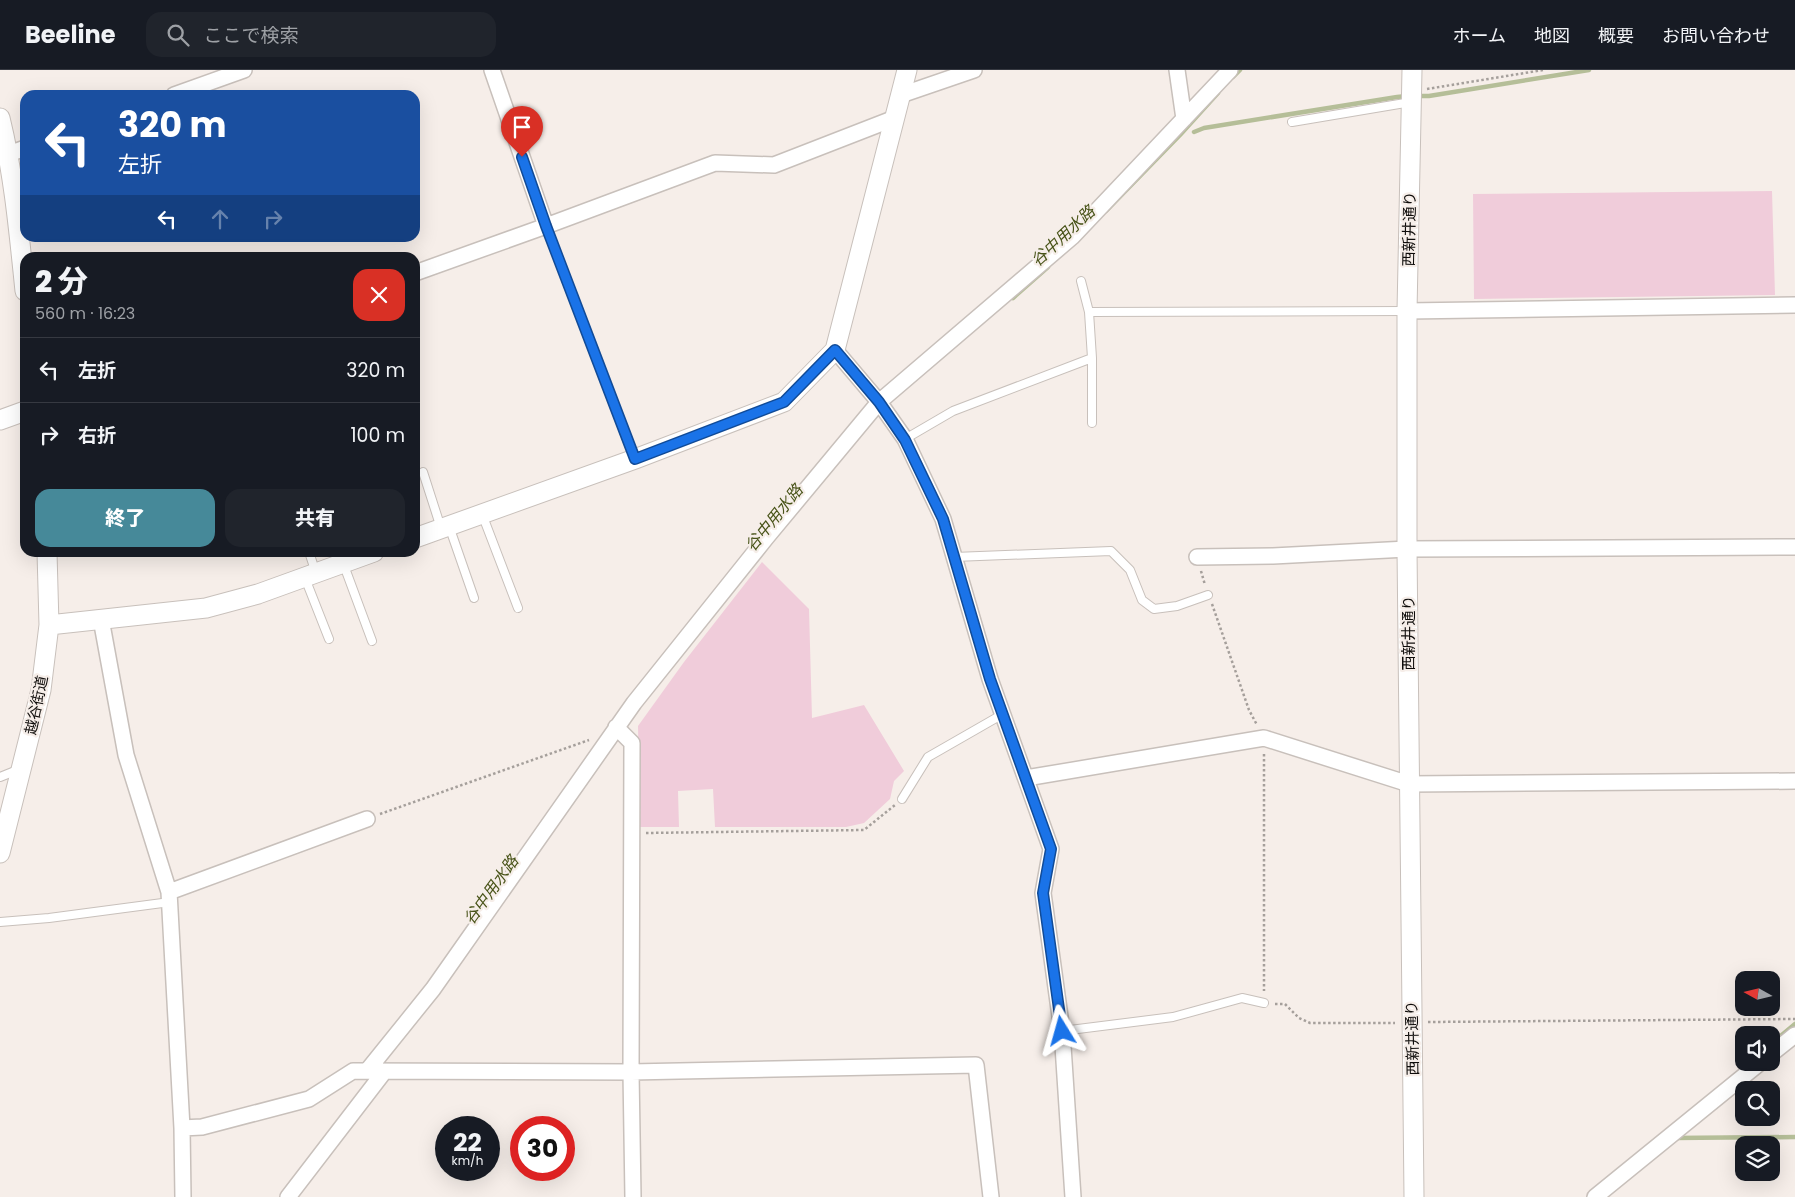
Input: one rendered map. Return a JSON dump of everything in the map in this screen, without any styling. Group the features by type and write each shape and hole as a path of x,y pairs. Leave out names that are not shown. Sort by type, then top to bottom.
{"street":[{"path":"188,90 244,70"},
{"path":"492,70 546,226"},
{"path":"420,536 635,459 784,402 835,350 907,70"},
{"path":"901,95 974,70"},
{"path":"1177,70 1184,119"},
{"path":"367,1071 433,989 634,703 766,538 879,402 1072,237 1230,70"},
{"name":"西新井通り","path":"1412,70 1407,311 1407,549 1414,1197"},
{"path":"0,118 11,153 20,240"},
{"path":"420,271 715,163 774,165 895,118"},
{"path":"1407,311 1795,306"},
{"path":"835,350 879,402 905,440 943,519 990,679 1051,849 1043,893 1062,1031 1074,1197"},
{"path":"0,420 20,413"},
{"path":"1197,558 1407,549 1795,547"},
{"name":"越谷街道","path":"1,848 41,690 49,625 50,590 47,557"},
{"path":"49,625 206,608 258,594 310,575 341,558"},
{"path":"101,619 126,755 170,897 182,1128 183,1197"},
{"path":"616,727 632,743 631,1072 633,1197"},
{"path":"1026,778 1264,738 1409,784 1795,781"},
{"path":"170,897 367,819"},
{"path":"1780,1046 1795,1034"},
{"path":"182,1128 202,1127 309,1099 353,1071 631,1072 976,1064 991,1197"},
{"path":"1595,1197 1750,1071"},
{"path":"288,1197 384,1072"}],"lane":[{"path":"1292,122 1411,97"},
{"path":"546,226 635,459"},
{"path":"1081,281 1088,312 1092,358 1092,423"},
{"path":"1088,312 1407,311"},
{"path":"905,440 953,411 1092,358"},
{"path":"423,472 474,598"},
{"path":"482,514 518,608"},
{"path":"954,557 1111,551 1130,570 1142,600 1154,609 1177,606 1208,595"},
{"path":"309,557 310,575 329,639"},
{"path":"341,558 372,641"},
{"path":"902,799 928,757 1003,714"},
{"path":"0,777 21,768"},
{"path":"0,922 49,918 170,897"},
{"path":"1062,1031 1173,1017 1242,998 1264,1003"}],"path":[{"path":"1411,97 1543,70"},
{"path":"367,819 590,739"},
{"path":"632,834 864,830 902,799"}],"shaded area":[{"path":"1772,191 1775,295 1474,299 1473,194"},
{"path":"762,562 809,609 812,718 864,705 904,771 894,781 890,799 864,823 846,827 715,827 713,789 678,791 679,827 640,827 638,726 684,662"}],"waterway":[{"name":"谷中用水路","path":"1233,77 1240,70"},
{"path":"1415,96 1429,96 1589,70"},
{"name":"谷中用水路","path":"1106,211 1218,93"},
{"path":"1194,132 1204,128 1407,96"},
{"name":"谷中用水路","path":"1013,298 1048,267"},
{"path":"1780,1036 1795,1024"},
{"path":"1674,1138 1795,1137"}],"route":[{"path":"522,157 546,226 635,459 784,402 835,350 879,402 905,440 943,519 990,679 1051,849 1043,893 1062,1031"}]}
